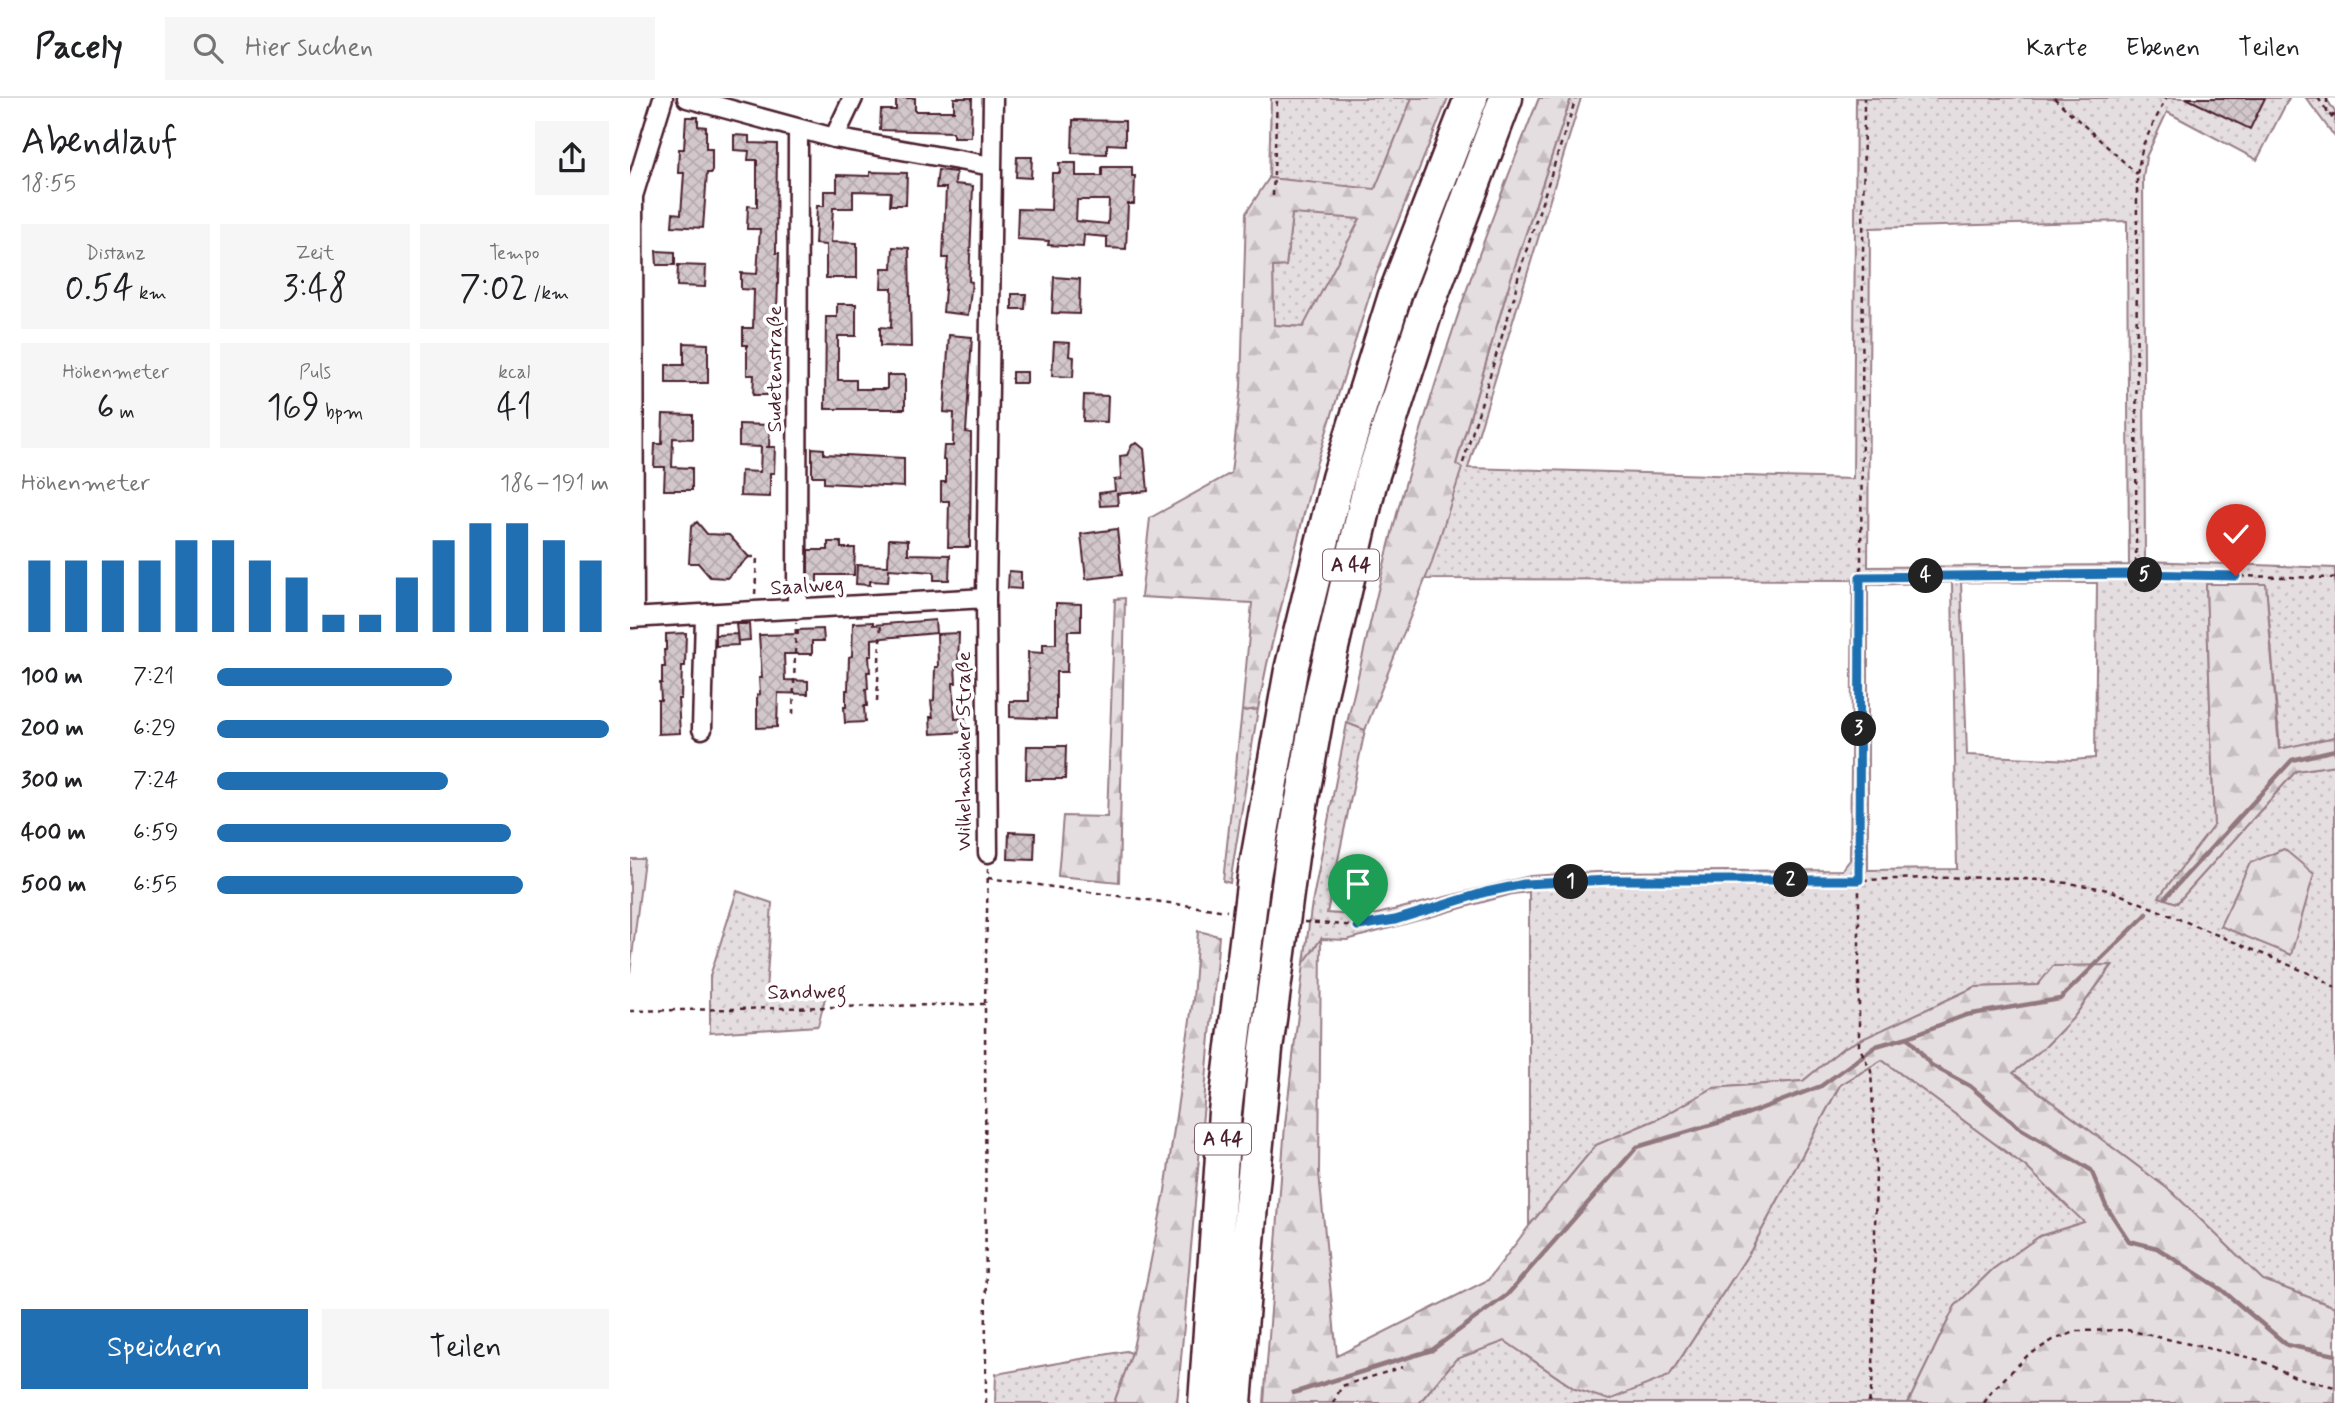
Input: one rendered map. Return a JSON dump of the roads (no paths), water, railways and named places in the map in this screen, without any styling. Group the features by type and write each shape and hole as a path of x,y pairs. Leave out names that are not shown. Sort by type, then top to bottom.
{"highway":[{"name":"A 44","path":"1205,1403 1225,1112 1254,877 1291,670 1338,478 1396,292 1471,98"},
{"name":"A 44","path":"1235,1403 1270,1015 1292,856 1320,699 1370,484 1428,304 1506,98"}],"street":[{"path":"632,618 634,196 663,98"},
{"path":"687,98 715,102 834,138 992,166"},
{"path":"834,138 853,98"},
{"name":"Wilhelmshöher Straße","path":"988,853 986,598 993,98"},
{"name":"Sudetenstraße","path":"797,610 798,128"},
{"name":"Saalweg","path":"632,618 986,598"},
{"path":"702,729 705,615"}],"waterway":[{"path":"2166,897 2292,760 2335,750"},
{"path":"1293,1393 1432,1350 1507,1295 1637,1147 1744,1115 1821,1086 1876,1046 1966,1015 2060,999 2147,914"},
{"path":"1908,1037 1931,1065 1970,1086 2021,1129 2091,1170 2106,1206 2129,1241 2157,1248 2222,1290 2287,1345 2335,1355"}]}
